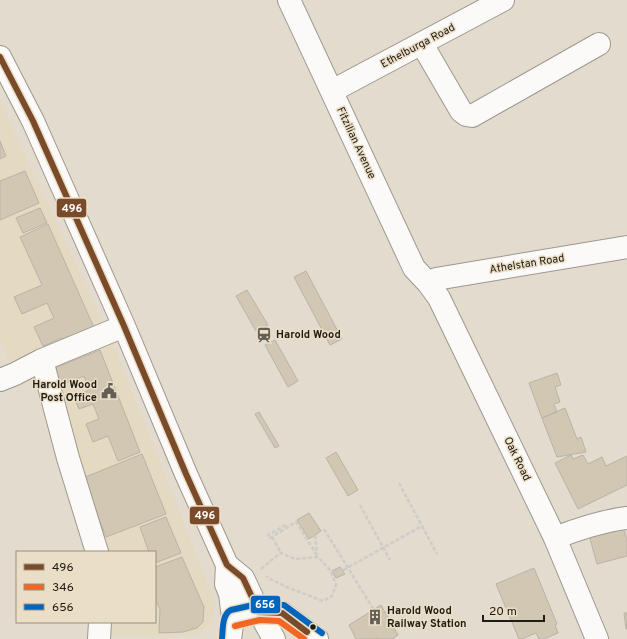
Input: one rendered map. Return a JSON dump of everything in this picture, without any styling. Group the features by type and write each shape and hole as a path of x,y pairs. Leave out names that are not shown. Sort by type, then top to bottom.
{"street":[{"name":"Fitzilian Avenue","path":"289,0 414,268 428,283"},
{"name":"Ethelburga Road","path":"332,91 503,0"},
{"path":"422,44 461,111 466,115 472,116 599,44"},
{"path":"0,57 33,121 124,326 186,474 227,565 243,578 274,639"},
{"name":"Athelstan Road","path":"428,283 436,279 627,248"},
{"name":"Oak Road","path":"428,283 439,298 554,538 597,639"},
{"path":"0,380 42,360 124,326"},
{"path":"42,360 68,458 97,551"},
{"path":"554,538 575,530 617,519 627,518"},
{"path":"227,565 226,584 230,594 233,618 230,639"},
{"path":"233,618 259,612 282,613 317,639"},
{"path":"100,623 100,639"}],"path":[{"path":"399,483 437,554"},
{"path":"360,505 390,560"},
{"path":"256,563 268,578 289,588 323,600 332,596 336,585 331,571 318,557 296,522 272,537"},
{"path":"286,525 268,535 270,538 272,537 281,553 295,559 318,557"},
{"path":"342,571 338,573 422,526"},
{"path":"324,529 374,610"},
{"path":"315,535 318,557"},
{"path":"261,569 281,553"}],"shaded area":[{"path":"0,102 114,347 216,605 209,627 192,636 111,636 110,623 156,623 156,551 105,551 43,369 10,365 0,336"}],"building":[{"path":"0,141 6,156 0,159"},
{"path":"25,171 39,203 0,220 0,181"},
{"path":"40,208 47,223 23,233 16,218"},
{"path":"48,224 96,332 66,346 62,338 43,346 34,327 54,318 47,303 22,314 14,297 42,285 20,237"},
{"path":"306,271 342,339 330,345 294,277"},
{"path":"247,290 268,325 256,331 236,296"},
{"path":"275,340 298,381 288,387 265,345"},
{"path":"100,350 140,452 118,461 108,436 93,442 86,424 99,419 93,404 79,409 74,397 89,390 84,376 54,388 47,371"},
{"path":"557,373 561,385 555,387 560,402 554,404 557,412 542,418 529,383"},
{"path":"565,408 577,439 581,437 586,452 557,457 542,418"},
{"path":"259,412 279,446 275,448 255,414"},
{"path":"336,452 358,490 348,496 326,458"},
{"path":"142,454 166,514 106,537 83,478"},
{"path":"571,455 573,459 583,455 588,464 602,457 606,466 627,456 627,485 578,509 555,463"},
{"path":"309,513 321,531 309,539 297,520"},
{"path":"166,517 181,553 156,563 156,551 149,551 140,527"},
{"path":"623,526 627,540 627,556 597,564 589,535"},
{"path":"182,557 204,607 203,622 197,628 183,632 159,633 160,609 156,601 156,567"},
{"path":"340,567 345,574 336,578 332,571"},
{"path":"534,568 557,624 555,625 558,633 544,639 539,639 536,633 519,639 496,584"},
{"name":"Harold Wood Railway Station","path":"381,605 398,635 392,639 356,639 349,625"},
{"path":"624,613 627,613 627,629 626,629"}],"transit line":[{"name":"496","path":"0,57 33,121 124,326 186,474 227,565 243,578 259,612 282,613 307,632"},
{"name":"656","path":"222,638 224,618 228,612 258,604 284,605 322,633"},
{"name":"346","path":"235,626 260,620 279,621 304,639"}],"place":[{"name":"Harold Wood","path":"264,335"},
{"name":"Harold Wood Post Office","path":"109,391"},
{"name":"Harold Wood Railway Station","path":"375,617"}]}
